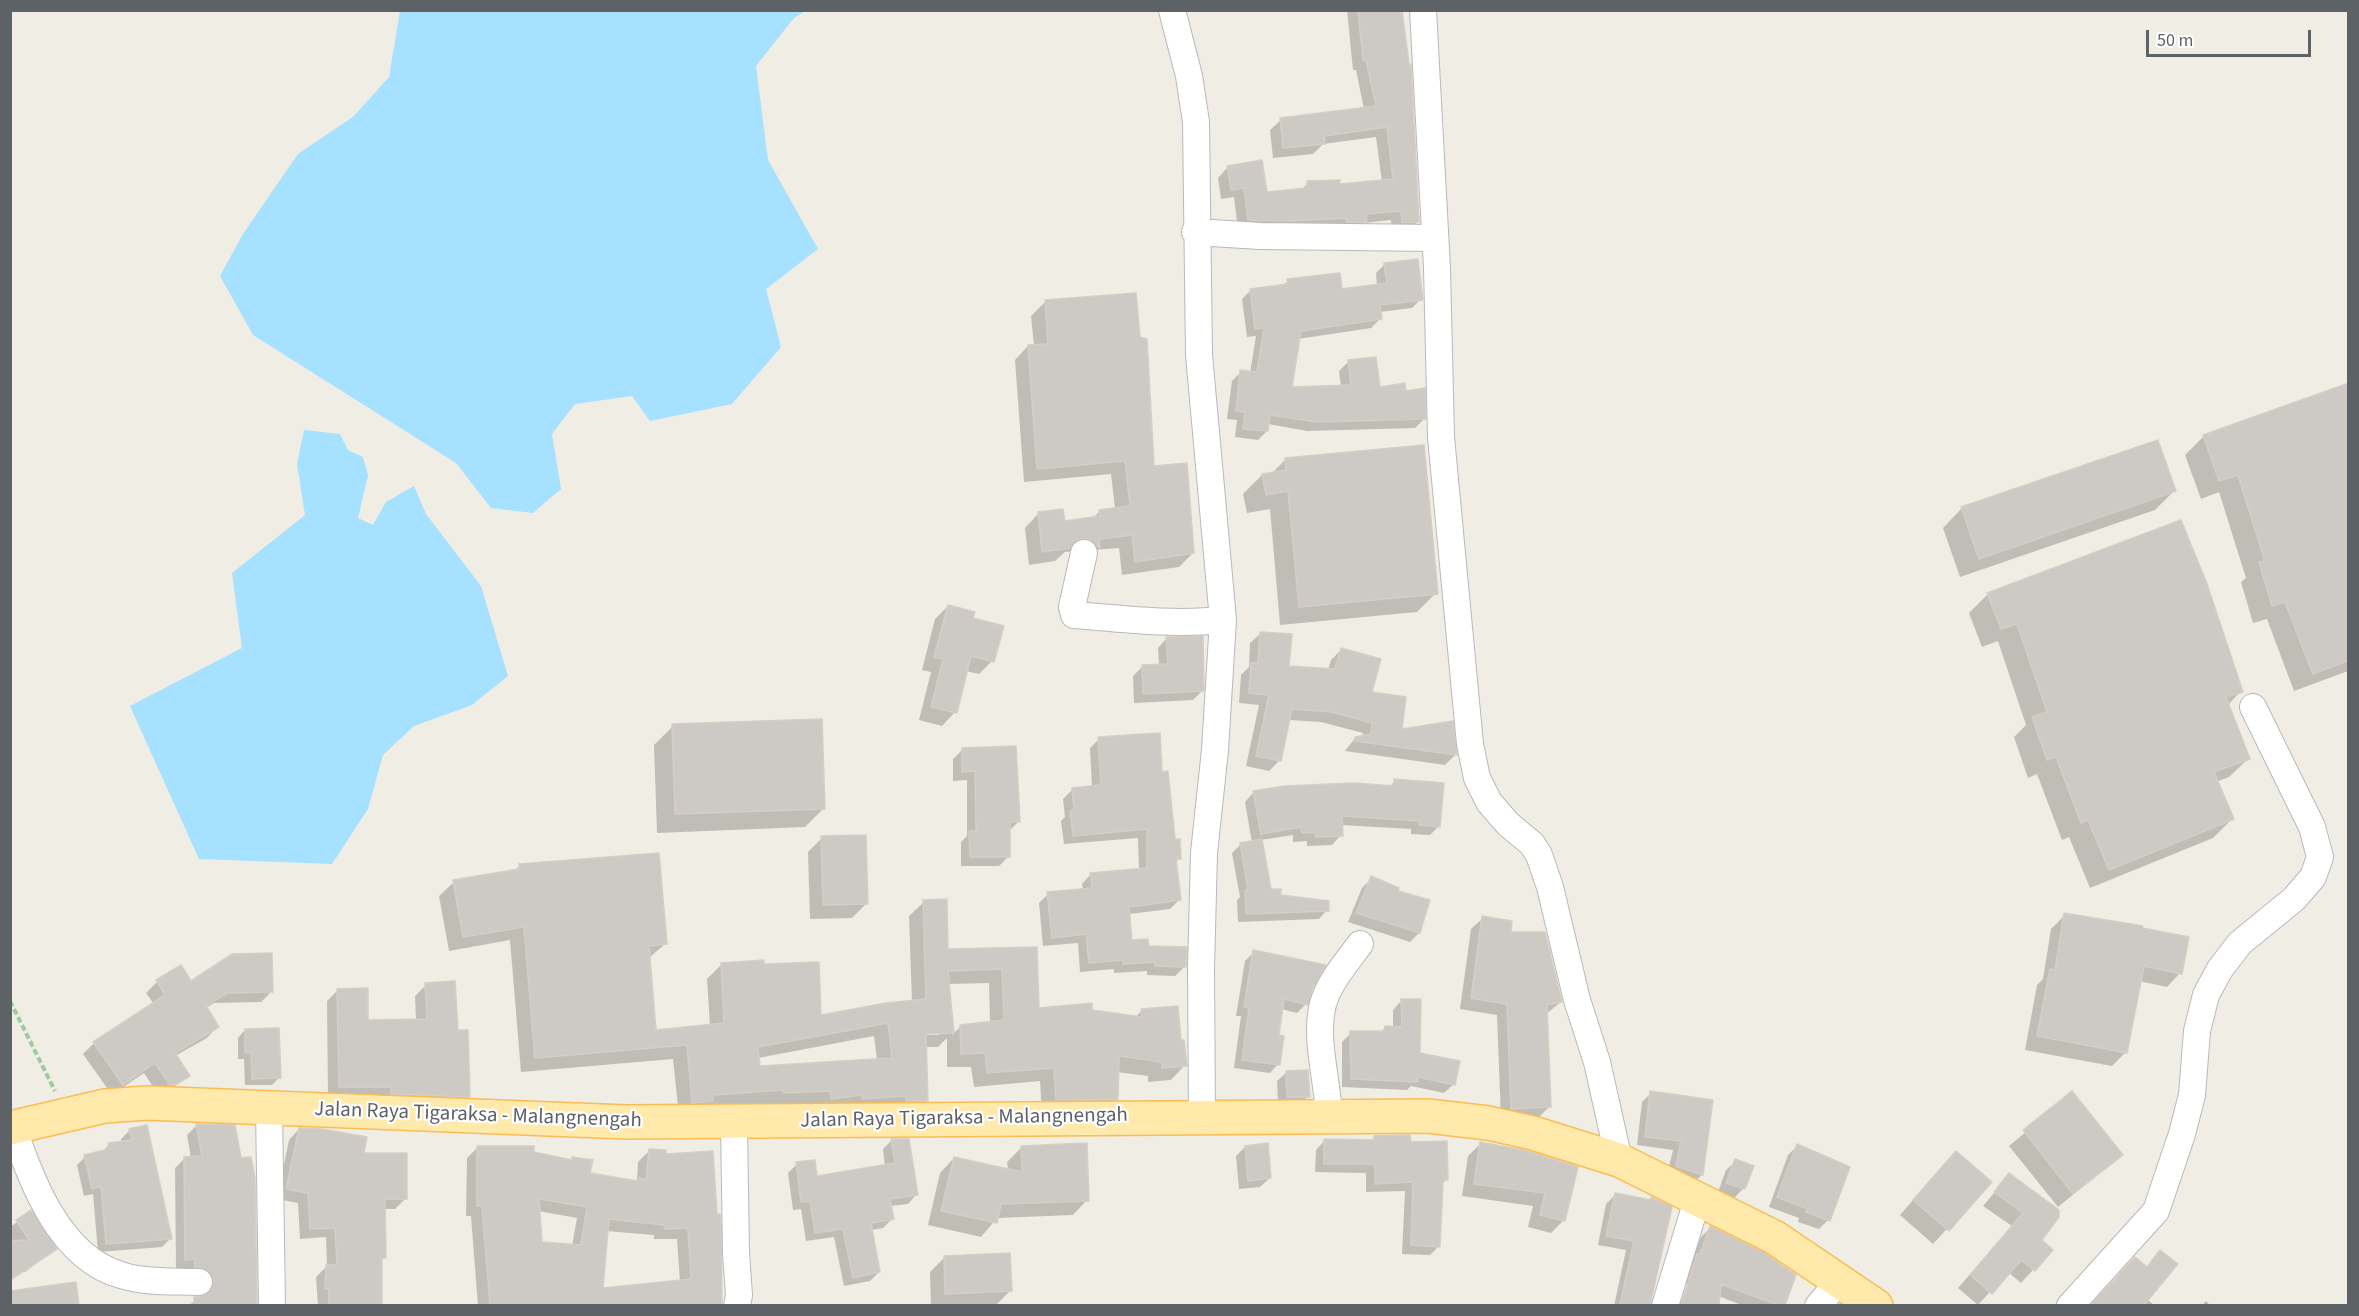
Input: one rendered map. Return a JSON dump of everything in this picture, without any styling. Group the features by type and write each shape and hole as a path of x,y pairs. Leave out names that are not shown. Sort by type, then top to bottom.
{"main road":[{"name":"Jalan Raya Tigaraksa - Malangnengah","path":"12,1127 105,1106 147,1103 418,1116 734,1123 1202,1116 1428,1116 1488,1123 1533,1133 1618,1160 1698,1197 1774,1237 1875,1305"}],"street":[{"path":"1172,10 1189,76 1196,122 1199,355 1223,620 1215,750 1208,799 1203,892 1202,1116"},
{"path":"1423,10 1431,122 1441,437 1470,744 1477,778 1489,802 1508,824 1532,844 1539,855 1607,1099 1618,1160"},
{"path":"1196,232 1260,236 1435,238"},
{"path":"1084,553 1072,607 1074,615 1197,623 1223,620"},
{"path":"2070,1305 2156,1211 2182,1134 2192,1095 2197,1031 2210,986 2240,943 2294,899 2318,866 2319,848 2312,827 2253,707"},
{"path":"1329,1117 1321,1044 1324,1004 1337,976 1360,944"},
{"path":"269,1108 272,1305"},
{"path":"734,1123 739,1295 737,1305"},
{"path":"12,1127 43,1202 72,1242 96,1264 123,1276 199,1282"},
{"path":"1665,1305 1698,1197"},
{"path":"1818,1305 1839,1281"}],"path":[{"path":"10,1001 65,1114"}],"water":[{"path":"400,11 805,11 794,18 756,66 768,160 818,249 766,289 781,347 732,404 650,421 632,396 575,404 552,434 561,489 533,513 491,508 456,463 253,335 220,276 243,234 298,154 354,116 389,77"},
{"path":"304,430 340,434 348,450 363,457 368,475 358,518 373,525 386,502 414,486 426,514 481,586 508,676 472,705 414,726 383,755 368,809 332,864 199,859 130,706 242,648 232,573 305,515 297,464"}],"building":[{"path":"1358,10 1402,10 1409,64 1411,64 1419,222 1402,223 1401,211 1366,214 1367,222 1346,222 1346,218 1288,221 1248,220 1244,188 1231,190 1227,166 1262,160 1267,192 1307,188 1307,181 1340,180 1340,184 1393,179 1387,127 1324,136 1325,144 1283,148 1280,118 1376,106 1366,60 1363,60"},
{"path":"1418,259 1423,300 1380,305 1382,319 1301,331 1292,387 1351,385 1348,360 1376,357 1380,387 1405,383 1406,391 1425,388 1426,419 1317,422 1270,415 1268,431 1243,429 1245,412 1236,411 1240,370 1257,372 1264,328 1255,329 1250,289 1288,284 1287,279 1340,273 1342,289 1387,283 1384,263"},
{"path":"1136,293 1140,337 1147,339 1154,466 1187,463 1194,553 1135,562 1132,535 1099,539 1100,548 1088,539 1080,539 1070,548 1042,552 1038,512 1063,509 1065,521 1100,516 1099,510 1130,506 1125,461 1037,469 1028,345 1048,344 1045,300"},
{"path":"2349,383 2349,660 2313,674 2285,602 2272,606 2259,562 2265,561 2238,475 2219,481 2203,435"},
{"path":"2158,440 2176,491 1979,559 1961,507"},
{"path":"1424,445 1438,594 1299,607 1288,491 1266,495 1262,474 1286,470 1285,458"},
{"path":"2181,520 2207,584 2243,692 2226,697 2250,759 2214,772 2234,819 2109,870 2088,820 2081,823 2056,757 2047,760 2032,717 2047,712 2017,624 2001,629 1987,593"},
{"path":"948,605 975,612 973,618 1004,626 994,662 971,656 957,713 931,707 943,659 934,657"},
{"path":"1260,632 1292,634 1289,666 1335,669 1341,648 1381,659 1372,692 1406,697 1402,729 1453,721 1457,755 1355,741 1355,737 1371,734 1372,723 1332,712 1292,709 1281,761 1256,756 1269,695 1249,693 1251,663 1258,663"},
{"path":"1203,636 1204,691 1143,694 1142,665 1168,664 1166,637"},
{"path":"822,719 825,809 675,814 672,724"},
{"path":"1160,733 1162,772 1168,771 1175,839 1180,839 1181,859 1176,859 1181,900 1129,907 1132,940 1148,939 1149,946 1187,947 1186,967 1155,966 1155,962 1123,964 1123,960 1089,963 1086,934 1052,938 1047,892 1092,888 1090,873 1147,868 1147,829 1073,836 1070,811 1074,810 1072,788 1101,785 1098,737"},
{"path":"1016,746 1020,822 1010,822 1010,857 970,857 969,831 976,831 975,771 962,772 962,748"},
{"path":"1394,779 1444,783 1440,827 1419,825 1420,821 1342,816 1343,836 1316,837 1315,832 1302,833 1301,827 1261,834 1253,791 1285,786 1354,783 1394,786"},
{"path":"866,835 868,904 823,905 821,836"},
{"path":"1262,839 1271,889 1281,889 1281,895 1329,901 1329,911 1246,914 1245,890 1248,890 1240,843"},
{"path":"659,853 667,944 649,946 656,1030 724,1023 721,963 764,960 764,964 819,962 821,1015 886,1003 926,999 923,900 947,899 948,949 1037,947 1039,1008 1092,1003 1092,1010 1142,1017 1141,1009 1178,1006 1181,1040 1184,1040 1187,1066 1162,1068 1162,1062 1119,1056 1118,1100 1056,1100 1054,1068 987,1073 985,1053 961,1054 960,1025 1004,1020 1002,969 948,971 954,1033 926,1034 928,1101 906,1101 906,1096 862,1099 862,1095 831,1099 830,1091 783,1093 783,1090 712,1095 713,1101 692,1103 687,1045 535,1058 524,927 463,937 453,880 519,869 519,864","holes":["888,1023 892,1058 760,1066 758,1047"]},
{"path":"1371,876 1399,888 1398,891 1430,900 1420,933 1356,913"},
{"path":"2064,913 2143,926 2142,928 2189,937 2182,974 2144,966 2127,1053 2037,1036 2050,969 2055,970"},
{"path":"1482,916 1512,921 1511,932 1545,932 1562,1002 1547,1005 1551,1107 1511,1109 1507,1004 1471,998"},
{"path":"1253,950 1326,965 1312,990 1308,1005 1284,999 1279,1035 1284,1036 1280,1065 1242,1060 1249,1008 1244,1007"},
{"path":"272,953 273,992 227,993 206,1006 219,1027 175,1053 190,1076 175,1085 170,1085 155,1063 123,1085 93,1042 165,995 156,980 181,965 191,981 232,954"},
{"path":"455,981 458,1030 468,1030 470,1097 391,1094 391,1087 339,1087 337,989 368,988 368,1020 427,1019 425,983"},
{"path":"1401,999 1421,999 1420,1053 1460,1061 1455,1085 1418,1077 1418,1082 1351,1079 1350,1031 1384,1031 1385,1026 1402,1027"},
{"path":"279,1028 281,1078 252,1079 251,1052 245,1053 245,1029"},
{"path":"1308,1070 1310,1097 1287,1097 1286,1071"},
{"path":"1650,1091 1713,1100 1703,1175 1676,1166 1681,1141 1645,1137"},
{"path":"2072,1091 2123,1155 2073,1194 2023,1130"},
{"path":"196,1124 235,1125 241,1158 251,1157 255,1178 257,1305 194,1305 194,1297 207,1295 214,1282 207,1270 195,1267 195,1259 185,1260 184,1157 202,1156"},
{"path":"147,1125 172,1239 106,1244 101,1186 92,1189 84,1155 109,1149 108,1143 132,1140 129,1129"},
{"path":"299,1128 322,1129 367,1137 364,1153 407,1153 407,1199 385,1199 386,1258 382,1258 382,1305 329,1305 329,1289 325,1289 326,1265 337,1265 335,1228 310,1229 308,1193 286,1189"},
{"path":"1410,1135 1411,1142 1447,1141 1448,1180 1443,1180 1440,1247 1411,1245 1413,1182 1375,1184 1375,1164 1324,1164 1324,1139 1374,1140 1374,1136"},
{"path":"891,1139 909,1139 918,1195 890,1199 894,1219 871,1223 880,1272 853,1278 843,1229 815,1233 810,1201 801,1202 796,1162 815,1160 817,1176 895,1163"},
{"path":"1480,1142 1528,1151 1578,1167 1565,1221 1540,1215 1545,1193 1474,1184"},
{"path":"1087,1143 1089,1201 1001,1204 997,1223 941,1211 954,1157 1022,1172 1021,1146"},
{"path":"1268,1143 1271,1178 1248,1181 1245,1146"},
{"path":"1797,1144 1850,1167 1830,1221 1806,1212 1808,1209 1777,1197"},
{"path":"477,1146 534,1146 534,1152 572,1160 572,1157 593,1160 590,1173 637,1181 637,1178 646,1179 649,1149 666,1150 666,1154 713,1151 717,1214 720,1214 721,1225 722,1305 490,1305 482,1206 477,1206","holes":["539,1199 587,1207 581,1245 542,1242","609,1219 664,1225 665,1229 688,1228 691,1279 603,1288"]},
{"path":"1956,1151 1992,1182 1949,1231 1913,1200"},
{"path":"1735,1159 1754,1166 1745,1189 1726,1183"},
{"path":"2009,1173 2059,1210 2059,1217 2042,1240 2053,1250 2035,1271 2021,1260 1992,1294 1970,1275 2023,1213 1994,1192"},
{"path":"1615,1193 1651,1200 1651,1197 1672,1207 1650,1305 1620,1305 1634,1241 1606,1236"},
{"path":"31,1210 57,1249 10,1280 10,1241 29,1240 16,1220"},
{"path":"1710,1226 1765,1253 1796,1275 1785,1305 1778,1305 1721,1284 1719,1305 1681,1305 1697,1254 1700,1254"},
{"path":"2160,1250 2178,1264 2144,1305 2091,1305 2135,1257 2147,1267"},
{"path":"1010,1253 1012,1291 945,1294 944,1256"},
{"path":"76,1282 79,1305 10,1305 10,1291"}]}
